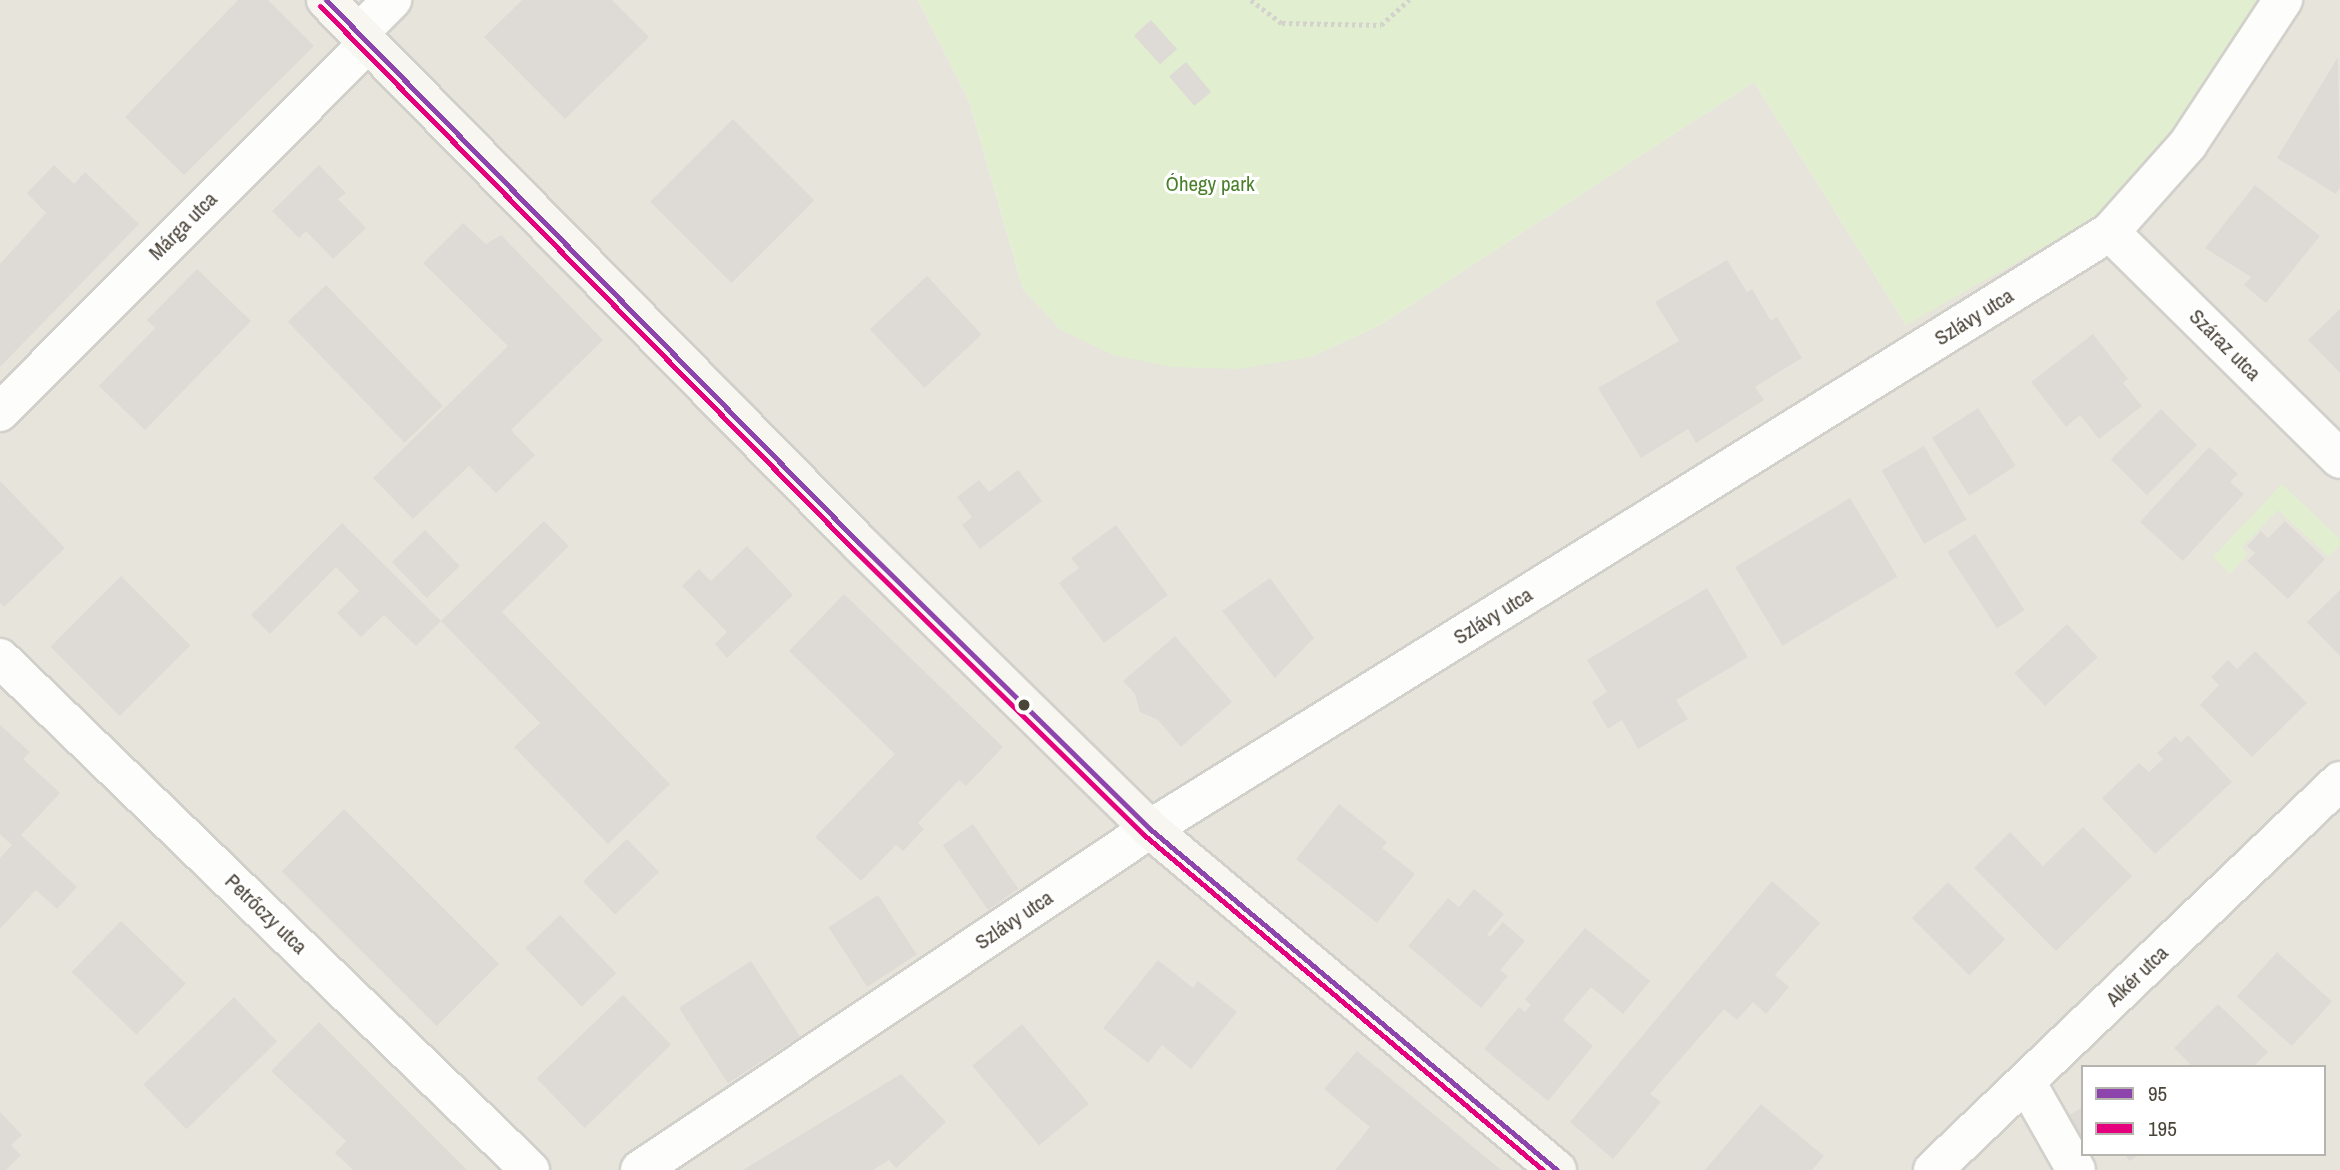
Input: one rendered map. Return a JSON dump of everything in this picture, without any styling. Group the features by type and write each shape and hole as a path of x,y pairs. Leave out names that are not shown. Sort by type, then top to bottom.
{"street":[{"path":"326,0 859,543 1150,829 1557,1170"},
{"name":"Márga utca","path":"0,412 363,38 392,0"},
{"name":"Szlávy utca","path":"640,1170 1150,829 2110,232 2188,144 2283,0"},
{"name":"Száraz utca","path":"2110,232 2340,459"},
{"name":"Petrőczy utca","path":"0,659 530,1170"},
{"name":"Alkér utca","path":"1933,1170 2340,781"},
{"path":"2026,1082 2076,1170"}],"path":[{"path":"1251,0 1282,23 1381,25 1409,0"}],"shaded area":[{"path":"0,0 918,0 969,101 1023,289 1061,330 1311,357 1380,325 1754,82 1906,325 2178,124 2262,0 2340,0 2340,1170 0,1170"}],"green space":[{"name":"Óhegy park","path":"918,0 2262,0 2178,124 2096,217 1906,325 1754,82 1380,325 1311,357 1238,369 1172,367 1113,355 1061,330 1023,289 969,101"},
{"path":"2282,484 2340,539 2340,545 2329,557 2278,510 2242,547 2248,554 2230,574 2213,557"}],"building":[{"path":"238,0 268,0 314,46 184,175 125,117"},
{"path":"522,0 612,0 649,37 565,119 484,37"},
{"path":"1151,20 1177,49 1160,64 1134,35"},
{"path":"2338,57 2340,187 2336,194 2277,158"},
{"path":"1186,62 1211,92 1194,106 1169,76"},
{"path":"733,119 814,200 732,283 650,202"},
{"path":"54,165 74,184 85,172 139,224 0,367 0,264 46,213 27,193"},
{"path":"319,165 346,193 338,199 366,228 333,259 306,231 299,238 272,211"},
{"path":"2255,185 2320,236 2266,303 2244,285 2251,277 2205,248"},
{"path":"463,223 486,244 501,235 603,340 511,430 535,455 496,493 469,466 413,519 373,478 508,346 423,263"},
{"path":"1727,260 1747,292 1752,289 1771,321 1777,317 1802,358 1755,387 1764,400 1696,443 1688,429 1641,458 1598,388 1679,341 1655,302"},
{"path":"197,269 251,321 145,430 99,386 155,328 147,320"},
{"path":"927,276 982,335 925,388 870,329"},
{"path":"326,285 443,406 405,443 288,322"},
{"path":"2340,309 2340,373 2308,340"},
{"path":"2093,334 2128,379 2123,383 2142,406 2099,439 2080,415 2066,427 2031,382"},
{"path":"1978,408 2016,466 1969,496 1932,438"},
{"path":"2161,409 2197,445 2147,495 2111,459"},
{"path":"1924,446 1966,520 1924,544 1882,470"},
{"path":"2209,447 2238,474 2230,482 2244,494 2183,561 2140,522"},
{"path":"1018,470 1042,501 980,549 962,525 972,517 957,497 979,480 989,492"},
{"path":"0,481 65,548 4,607 0,603"},
{"path":"1850,498 1897,577 1783,646 1735,567"},
{"path":"544,521 569,546 502,612 670,784 608,844 514,747 540,723 441,621"},
{"path":"2285,521 2325,559 2288,599 2247,561 2255,553 2247,546 2261,531 2268,538"},
{"path":"342,523 441,621 416,646 384,615 361,637 337,613 359,591 336,567 270,634 251,615"},
{"path":"1116,525 1168,595 1104,643 1059,583 1079,568 1071,558"},
{"path":"425,530 460,566 427,598 392,562"},
{"path":"1975,534 2025,610 1997,628 1947,552"},
{"path":"747,546 793,595 727,658 715,644 727,632 682,586 699,569 711,581"},
{"path":"121,576 190,645 120,716 50,647"},
{"path":"1270,578 1314,638 1275,678 1222,611"},
{"path":"1707,588 1748,657 1676,700 1688,719 1638,749 1622,720 1608,729 1592,702 1607,692 1587,660"},
{"path":"2340,590 2340,656 2307,622"},
{"path":"844,594 1003,747 966,786 959,780 918,823 924,829 903,851 896,845 861,881 815,837 895,754 789,651"},
{"path":"2067,624 2098,657 2045,706 2014,673"},
{"path":"1175,636 1232,702 1181,747 1158,720 1140,712 1135,694 1123,681"},
{"path":"2255,651 2307,703 2252,757 2200,705 2219,685 2211,677 2228,660 2237,669"},
{"path":"0,725 30,752 23,759 60,793 21,835 77,887 57,909 36,890 0,929 0,858 12,845 0,834"},
{"path":"2188,735 2232,782 2155,854 2102,798 2139,763 2149,772 2163,759 2157,753 2175,736 2181,742"},
{"path":"1339,804 1387,842 1382,848 1415,874 1377,923 1296,859"},
{"path":"344,809 499,964 437,1026 282,871"},
{"path":"973,824 1018,889 988,910 943,845"},
{"path":"2083,827 2132,876 2056,951 1974,868 2010,832 2043,866"},
{"path":"627,839 659,872 615,914 583,881"},
{"path":"1772,881 1820,923 1775,975 1789,987 1766,1014 1753,1002 1737,1020 1724,1009 1650,1094 1661,1102 1613,1159 1570,1122"},
{"path":"1948,882 2005,939 1969,975 1912,918"},
{"path":"1474,889 1504,914 1487,934 1490,937 1503,922 1525,941 1500,970 1508,976 1481,1008 1408,946 1448,898 1459,907"},
{"path":"878,895 917,955 867,987 829,927"},
{"path":"560,915 616,973 582,1007 525,948"},
{"path":"121,921 186,984 136,1035 72,972"},
{"path":"1585,928 1650,981 1623,1014 1591,987 1563,1020 1593,1046 1548,1101 1484,1049 1519,1007 1525,1012 1531,1005 1525,999"},
{"path":"2277,952 2332,1002 2292,1046 2237,997"},
{"path":"1158,960 1193,988 1198,981 1237,1012 1191,1069 1162,1045 1148,1063 1103,1028"},
{"path":"751,961 800,1036 728,1083 679,1008"},
{"path":"623,995 671,1045 585,1128 537,1078"},
{"path":"234,997 277,1042 186,1129 143,1085"},
{"path":"2218,1004 2268,1052 2255,1065 2191,1065 2174,1048"},
{"path":"319,1022 467,1170 353,1170 335,1153 346,1141 271,1071"},
{"path":"1022,1024 1089,1104 1039,1145 972,1066"},
{"path":"1357,1051 1501,1170 1335,1170 1370,1127 1324,1089"},
{"path":"901,1074 946,1122 896,1168 889,1160 873,1170 743,1170"},
{"path":"1761,1104 1824,1156 1812,1170 1705,1170"},
{"path":"2081,1108 2081,1148 2064,1118"},
{"path":"0,1112 22,1135 11,1145 21,1155 6,1170 0,1170"}],"transit line":[{"name":"95","path":"326,0 859,543 1150,829 1557,1170"},
{"name":"195","path":"320,6 853,549 1144,835 1543,1170"}]}
